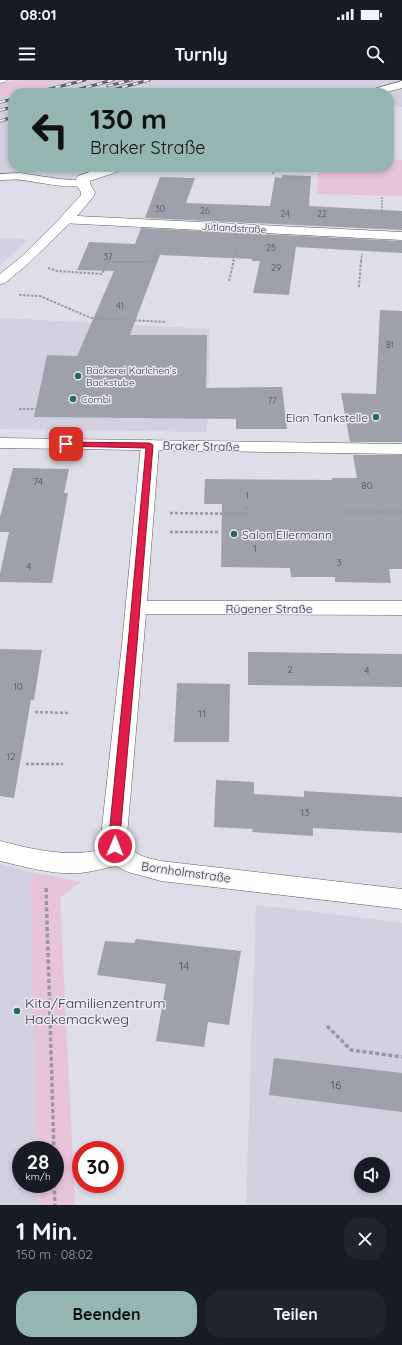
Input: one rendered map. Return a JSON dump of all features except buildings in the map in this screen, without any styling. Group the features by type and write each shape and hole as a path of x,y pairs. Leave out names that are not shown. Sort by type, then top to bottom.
{"street":[{"path":"388,88 402,84"},
{"path":"66,220 87,196 87,189 83,183 83,179 101,172"},
{"name":"Jütlandstraße","path":"66,220 402,236"},
{"name":"Braker Straße","path":"0,443 402,449"},
{"path":"0,851 45,862 72,863 89,862 120,855 115,846 114,836 150,445"},
{"name":"Rügener Straße","path":"136,607 402,608"},
{"name":"Bornholmstraße","path":"120,855 136,865 161,871 402,899"}],"lane":[{"path":"0,177 20,176 59,182 83,183"},
{"path":"0,280 25,260 66,220"}],"path":[{"path":"25,260 57,271 102,274 107,262 113,260 152,262 167,225"},
{"path":"229,281 241,228"},
{"path":"359,287 363,234"},
{"path":"17,295 40,296 91,318 166,322"},
{"path":"19,408 36,409"},
{"path":"143,522 246,514 246,506"},
{"path":"346,512 402,512"},
{"path":"143,522 218,532"},
{"path":"35,712 70,713"},
{"path":"26,764 63,764"},
{"path":"45,862 54,1141"},
{"path":"327,1026 351,1050 402,1057"},
{"path":"54,1193 55,1205"}],"shaded area":[{"path":"17,80 69,80 38,88 8,88 8,96 0,98 0,84"},
{"path":"69,80 402,80 402,107 394,106 394,88 38,88"},
{"path":"8,96 8,172 90,172 73,177 60,186 12,181 0,182 0,98"},
{"path":"394,160 402,160 402,196 317,194 318,172 394,172"},
{"path":"0,238 28,240 0,265"},
{"path":"0,318 210,329 207,432 0,429"},
{"name":"Kita/Familienzentrum Hackemackweg","path":"0,864 30,872 37,1141 12,1141 12,1193 38,1193 39,1205 0,1205"},
{"path":"30,872 81,882 60,898 72,1144 72,1193 74,1193 75,1205 39,1205 38,1193 64,1193 64,1141 37,1141"},
{"path":"256,905 402,923 402,1205 246,1205"}],"railway":[{"path":"54,88 85,80"},
{"path":"83,88 113,80"},
{"path":"108,86 131,80"},
{"path":"119,88 149,80"},
{"path":"0,102 8,100"},
{"path":"0,110 8,108"},
{"path":"0,121 8,119"}],"place":[{"name":"Bäckerei Karlchen's Backstube","path":"78,376"},
{"name":"Combi","path":"73,399"},
{"name":"Elan Tankstelle","path":"376,417"},
{"name":"Salon Ellermann","path":"234,534"},
{"name":"Kita/Familienzentrum Hackemackweg","path":"17,1011"}],"route":[{"path":"66,444 150,445 133,644 114,836 115,846"}]}
